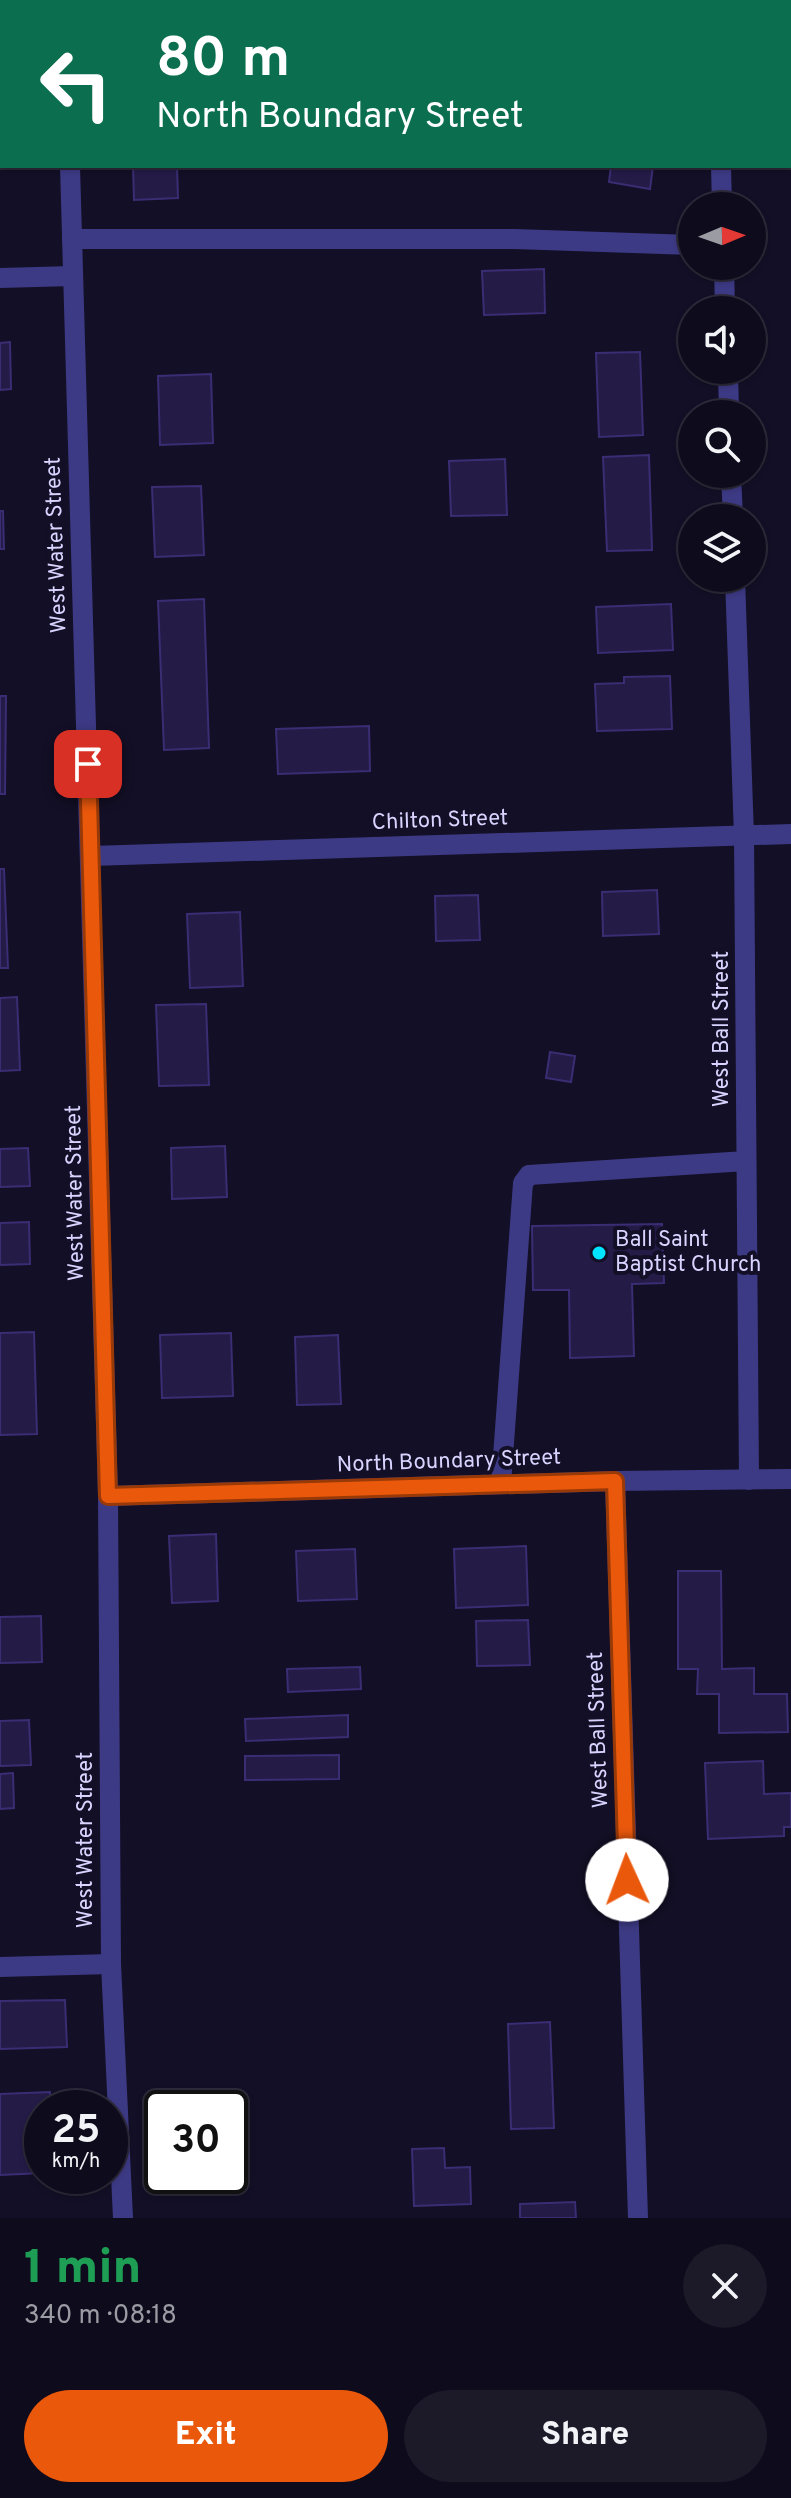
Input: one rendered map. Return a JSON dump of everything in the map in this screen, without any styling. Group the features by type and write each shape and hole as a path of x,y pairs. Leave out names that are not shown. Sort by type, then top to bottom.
{"street":[{"name":"West Water Street","path":"70,168 108,1496 111,1964 123,2218"},
{"path":"721,168 722,192"},
{"path":"72,239 514,239 678,245"},
{"path":"0,278 73,276"},
{"name":"West Ball Street","path":"735,592 744,836 749,1480"},
{"name":"Chilton Street","path":"91,856 791,834"},
{"path":"501,1484 523,1183 529,1175 746,1161"},
{"name":"North Boundary Street","path":"108,1496 791,1479"},
{"name":"West Ball Street","path":"615,1481 638,2218"},
{"path":"0,1967 111,1964"}],"building":[{"path":"133,168 177,168 178,198 134,200"},
{"path":"611,168 653,168 650,189 609,182"},
{"path":"544,269 545,313 484,315 482,271"},
{"path":"10,342 11,389 0,390 0,343"},
{"path":"640,352 643,435 599,437 596,353"},
{"path":"211,374 213,443 160,445 158,376"},
{"path":"649,455 652,550 607,551 603,457"},
{"path":"505,459 507,515 451,516 449,461"},
{"path":"201,486 204,555 155,557 152,487"},
{"path":"0,511 3,511 4,549 0,549"},
{"path":"204,599 209,748 164,750 158,601"},
{"path":"671,604 673,650 598,653 596,607"},
{"path":"670,676 672,729 597,731 595,684 624,683 624,677"},
{"path":"0,696 6,696 5,794 0,794"},
{"path":"369,726 370,771 278,774 276,729"},
{"path":"0,869 4,869 8,968 0,968"},
{"path":"657,890 659,934 603,936 602,892"},
{"path":"478,895 480,940 436,941 435,896"},
{"path":"240,912 243,986 190,988 187,914"},
{"path":"17,997 20,1070 0,1071 0,998"},
{"path":"206,1004 209,1085 159,1086 156,1005"},
{"path":"550,1052 575,1056 571,1082 546,1078"},
{"path":"225,1146 227,1197 172,1199 171,1148"},
{"path":"28,1148 30,1186 0,1187 0,1149"},
{"path":"29,1222 30,1264 0,1265 0,1223"},
{"path":"662,1224 664,1283 632,1284 634,1356 570,1358 569,1290 533,1290 532,1226"},
{"path":"34,1332 37,1434 0,1435 0,1333"},
{"path":"231,1333 233,1396 162,1398 160,1335"},
{"path":"338,1335 341,1404 297,1405 295,1337"},
{"path":"216,1534 218,1601 172,1603 169,1536"},
{"path":"526,1546 528,1605 456,1608 454,1549"},
{"path":"355,1549 357,1599 298,1601 296,1551"},
{"path":"678,1571 721,1571 722,1669 754,1668 754,1694 787,1694 788,1732 719,1733 719,1694 697,1694 698,1669 678,1669"},
{"path":"41,1616 42,1662 0,1663 0,1617"},
{"path":"528,1620 530,1665 477,1666 476,1621"},
{"path":"360,1667 361,1689 288,1692 287,1669"},
{"path":"348,1715 348,1737 246,1741 245,1719"},
{"path":"29,1720 31,1765 0,1766 0,1721"},
{"path":"339,1755 339,1779 245,1780 245,1756"},
{"path":"763,1761 764,1794 791,1793 791,1827 784,1827 784,1836 708,1839 705,1763"},
{"path":"13,1773 14,1808 0,1809 0,1774"},
{"path":"65,2000 67,2047 0,2049 0,2001"},
{"path":"550,2022 554,2128 511,2129 508,2024"},
{"path":"24,2093 24,2174 0,2175 0,2094"},
{"path":"444,2148 445,2168 470,2167 471,2204 414,2206 412,2149"},
{"path":"575,2202 576,2218 520,2218 520,2204"}],"place":[{"name":"Ball Saint Baptist Church","path":"599,1253"}],"route":[{"path":"88,764 108,1496 615,1481 627,1880"}]}
